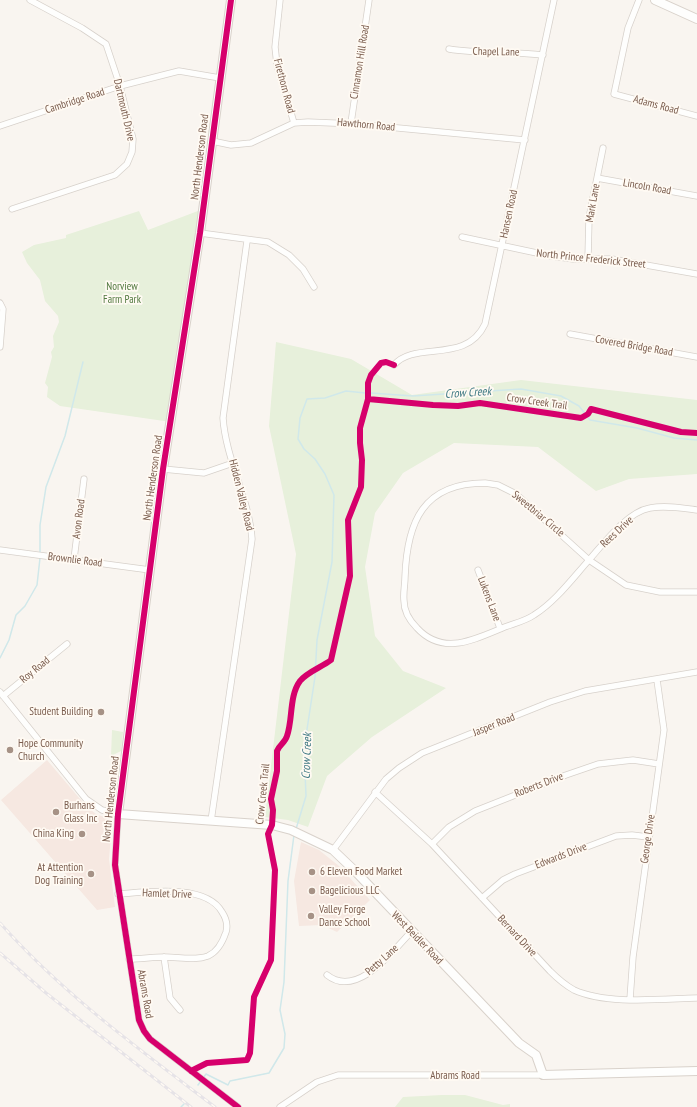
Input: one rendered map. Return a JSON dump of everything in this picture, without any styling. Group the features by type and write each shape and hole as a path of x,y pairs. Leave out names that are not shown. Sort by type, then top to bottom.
{"street":[{"name":"Dartmouth Drive","path":"12,209 116,175 127,164 132,152 133,139 120,86 106,44 82,28 30,0"},
{"name":"North Henderson Road","path":"129,959 118,894 115,865 118,814 163,469 200,233 231,0"},
{"name":"Firethorn Road","path":"280,0 275,48 277,65 294,124"},
{"name":"Cinnamon Hill Road","path":"351,123 369,0"},
{"name":"Hansen Road","path":"394,365 404,356 465,345 479,335 487,318 554,0"},
{"name":"Adams Road","path":"639,0 628,28 614,94 697,116"},
{"path":"655,0 697,19"},
{"name":"Chapel Lane","path":"449,49 482,53 513,52 542,55"},
{"name":"Cambridge Road","path":"0,126 120,86 180,71 220,78"},
{"name":"Hawthorn Road","path":"212,141 231,145 251,144 294,124 308,122 351,123 525,140"},
{"name":"Mark Lane","path":"588,258 589,218 603,148"},
{"name":"Lincoln Road","path":"597,178 697,196"},
{"path":"200,233 247,241 268,242 290,255 303,269 314,288"},
{"name":"North Prince Frederick Street","path":"462,237 551,256 622,260 697,274"},
{"name":"Hidden Valley Road","path":"211,821 252,539 251,522 224,428 224,412 247,241"},
{"path":"0,304 3,310 0,347"},
{"name":"Covered Bridge Road","path":"570,334 697,357"},
{"path":"163,469 204,473 233,463"},
{"name":"Avon Road","path":"74,559 84,479"},
{"name":"Sweetbriar Circle","path":"485,483 498,485 513,491 535,509 589,560 544,608 533,616 500,628 476,639 449,644 434,641 423,634 414,624 406,611 404,601 407,547 411,528 417,516 428,503 446,490 461,484 485,483"},
{"name":"Rees Drive","path":"589,560 619,527 638,513 649,508 661,507 697,510"},
{"name":"Brownlie Road","path":"0,550 150,570"},
{"path":"589,560 626,585 660,592 697,592"},
{"name":"Lukens Lane","path":"478,570 500,628"},
{"name":"Roy Road","path":"1,694 67,644"},
{"name":"Jasper Road","path":"333,850 375,792 398,768 422,754 550,702 585,691 697,672"},
{"name":"George Drive","path":"630,999 633,957 648,837 664,730 657,680"},
{"path":"1,694 86,800 102,810 118,814"},
{"name":"Roberts Drive","path":"432,844 449,827 475,811 566,775 598,764 633,760 659,764"},
{"name":"Bernard Drive","path":"375,792 432,844 560,980 574,990 592,996 609,999 697,998"},
{"name":"West Beidler Road","path":"118,814 272,826 299,832 333,850 355,871 411,932 519,1043 536,1056 543,1075"},
{"name":"Edwards Drive","path":"482,898 492,888 515,874 612,837 632,835 648,837"},
{"name":"Hamlet Drive","path":"118,894 159,891 196,895 210,899 220,907 226,918 226,930 222,942 212,954 195,958 164,957 129,959"},
{"name":"Petty Lane","path":"328,975 333,980 355,980 363,977 376,968 411,932"},
{"path":"164,957 170,998 180,1010"},
{"name":"Abrams Road","path":"129,959 138,1020 141,1028 150,1038 238,1107"},
{"path":"543,1075 697,1071"},
{"name":"Abrams Road","path":"280,1107 317,1082 338,1075 543,1075"}],"shaded area":[{"path":"47,760 86,806 96,814 109,819 112,823 109,859 115,907 97,910 1,800"},
{"path":"301,842 319,850 339,866 370,900 337,932 322,925 299,926 294,881"}],"green space":[{"name":"Norview Farm Park","path":"203,209 171,422 60,406 47,397 48,387 45,383 52,357 51,352 54,347 53,336 59,322 58,316 45,301 40,280 27,263 22,252 34,245 66,238 66,235 139,211 148,230"},
{"path":"276,342 351,359 412,395 521,380 697,400 697,474 629,479 596,491 538,447 454,443 403,473 375,513 365,567 375,636 403,671 446,688 372,737 327,776 308,827 288,820 265,817 296,554 269,426"},
{"path":"112,730 123,732 121,751 111,756"},
{"path":"465,1095 503,1105 510,1104 510,1107 395,1107 403,1097"}],"waterway":[{"path":"40,554 40,525 46,487 65,436 83,362"},
{"name":"Crow Creek","path":"371,393 413,396 521,389 561,396 579,406 590,420 637,428 674,438 697,440"},
{"name":"Crow Creek","path":"296,829 306,796 304,749 315,677 317,640 332,562 334,495 325,474 315,459 304,449 298,439 300,418 307,399 325,398 346,391 365,393"},
{"path":"0,658 9,640 16,615 25,606 37,585 40,558"},
{"name":"Crow Creek","path":"203,1078 206,1074 228,1085 230,1081 269,1073 284,1048 285,1034 280,1010 284,982 288,881 294,835"},
{"name":"Crow Creek","path":"198,1085 201,1081"},
{"name":"Crow Creek","path":"181,1107 184,1104"}],"railway":[{"path":"0,923 24,949 76,997 103,1020 215,1107"},
{"path":"0,953 46,993 191,1107"}],"cycle path":[{"path":"231,0 200,233 163,469 118,814 115,865 139,1020 144,1031 150,1039 238,1107"},
{"name":"Crow Creek Trail","path":"191,1071 207,1063 247,1060 250,1053 254,997 271,960 275,870 268,834 272,825 273,810 271,799 277,771 277,751 287,736 294,694 300,681 331,660 350,576 348,520 361,487 362,460 360,428 368,399 368,383 371,375 381,363 386,362 394,365"},
{"name":"Crow Creek Trail","path":"368,399 458,406 480,403 581,418 588,414 591,409 681,432 697,433"}],"place":[{"name":"Student Building","path":"101,712"},
{"name":"Hope Community Church","path":"10,750"},
{"name":"Burhans Glass Inc","path":"56,812"},
{"name":"China King","path":"82,834"},
{"name":"6 Eleven Food Market","path":"312,872"},
{"name":"At Attention Dog Training","path":"91,874"},
{"name":"Bagelicious LLC","path":"312,891"},
{"name":"Valley Forge Dance School","path":"311,916"}]}
